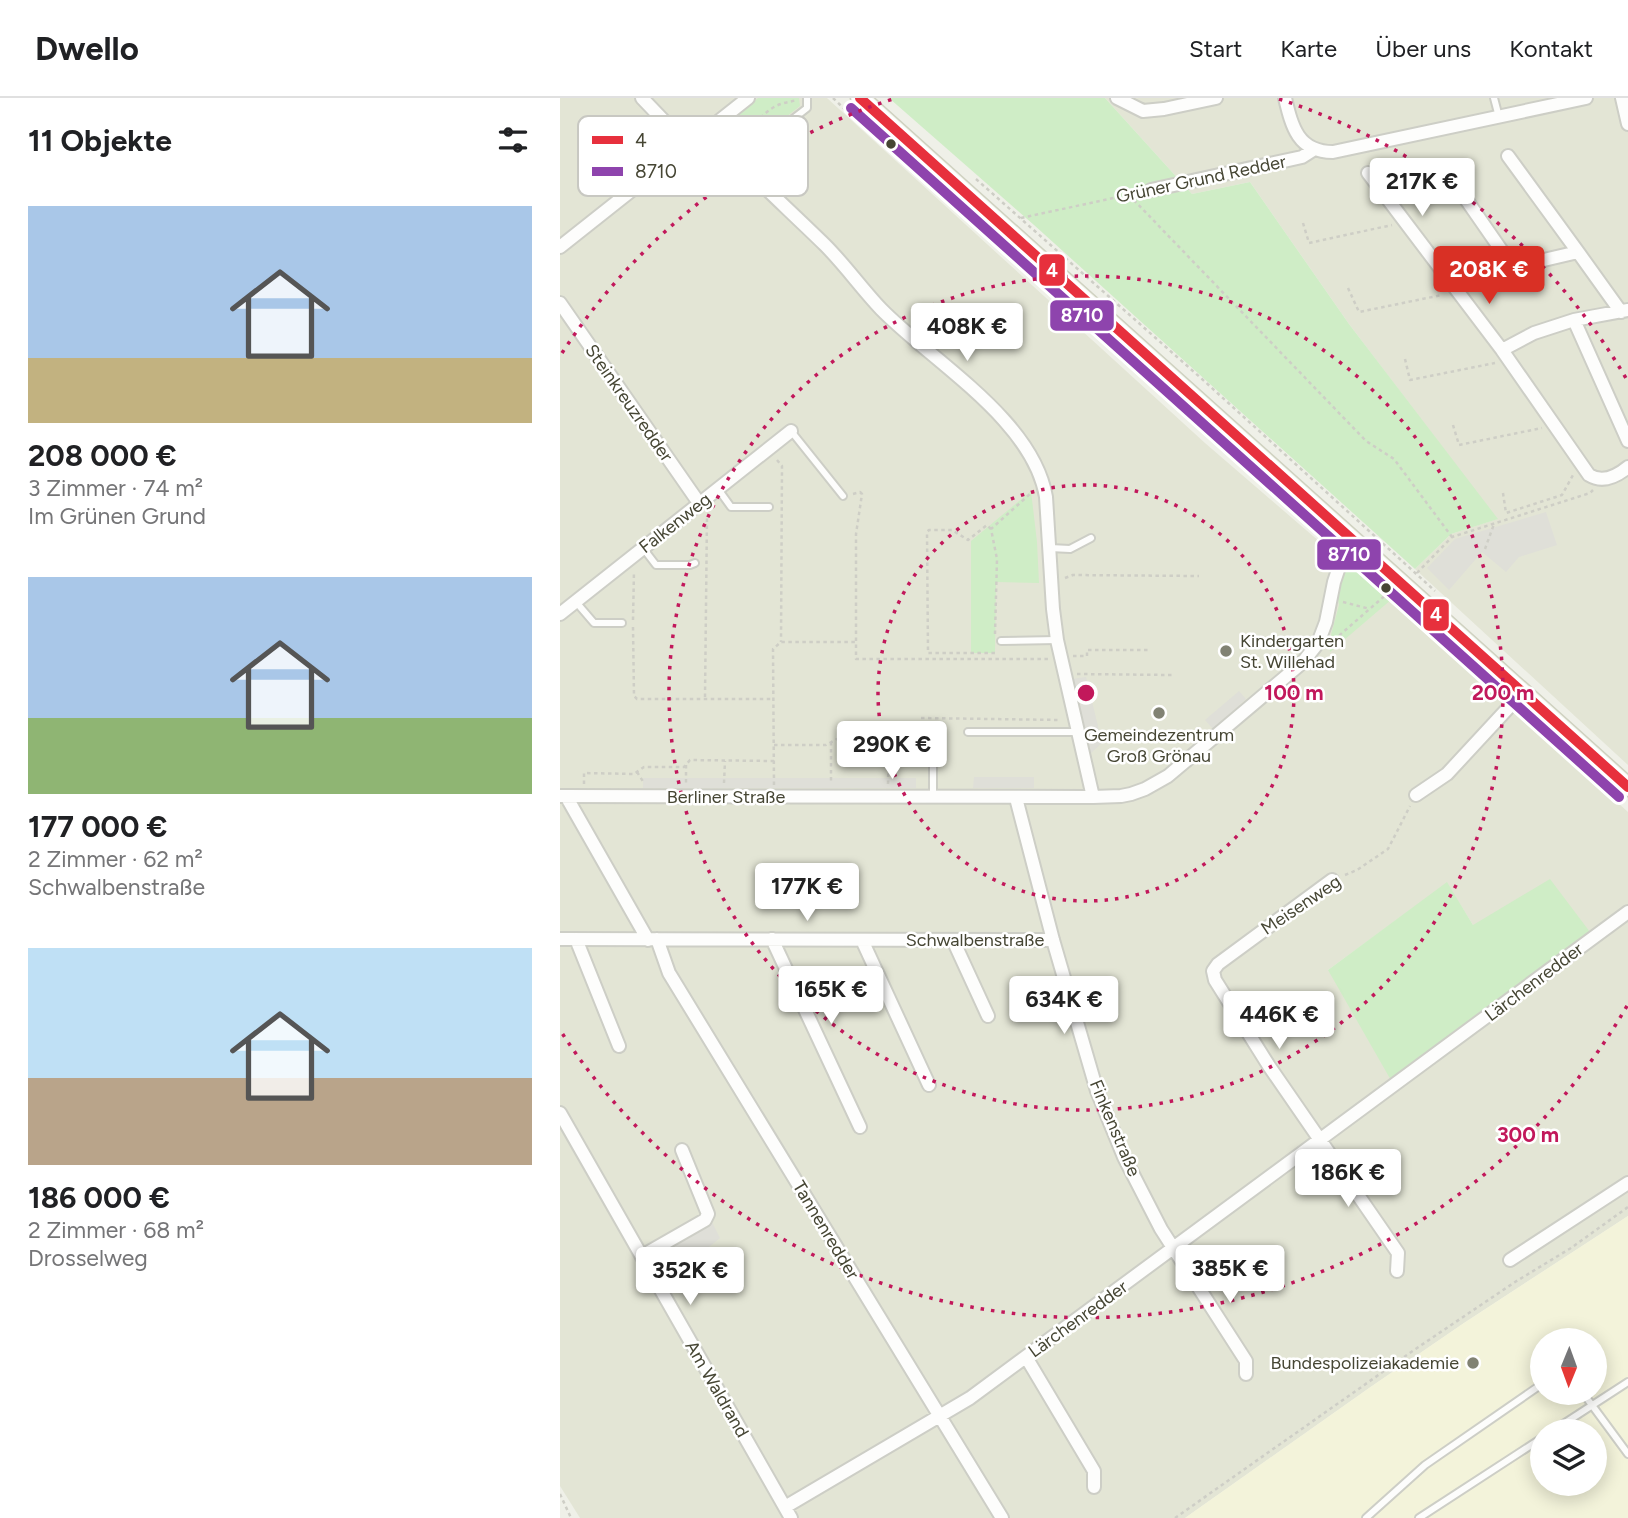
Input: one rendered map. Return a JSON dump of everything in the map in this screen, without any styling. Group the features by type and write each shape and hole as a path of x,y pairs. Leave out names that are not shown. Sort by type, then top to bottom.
{"main road":[{"path":"860,98 1628,787"}],"street":[{"path":"642,98 659,116"},
{"path":"728,116 748,98"},
{"path":"1118,98 1143,111 1164,110 1216,98"},
{"path":"1285,98 1298,138 1313,150"},
{"name":"Grüner Grund Redder","path":"1151,190 1302,157 1313,150 1333,152 1586,98"},
{"path":"1622,98 1628,124"},
{"path":"1500,356 1534,333 1574,320 1624,311 1508,156"},
{"path":"1368,173 1449,288 1588,475 1598,479 1608,478 1628,467"},
{"path":"1454,182 1513,267"},
{"path":"560,247 625,196"},
{"path":"774,196 827,247 883,311 998,413 1022,440 1044,483 1057,640 1066,658 1066,674 1093,797"},
{"path":"1449,288 1513,267 1578,251"},
{"name":"Steinkreuzredder","path":"560,303 703,500"},
{"path":"1574,320 1628,441"},
{"name":"Falkenweg","path":"560,614 790,431"},
{"name":"Berliner Straße","path":"563,796 1016,798 1131,794 1168,776 1303,662 1318,643 1326,622 1339,567 1354,543"},
{"path":"1416,795 1447,774 1522,692"},
{"name":"Tannenredder","path":"563,796 1002,1518"},
{"name":"Finkenstraße","path":"1016,798 1053,940 1097,1091 1124,1157 1161,1229 1246,1362 1246,1374"},
{"name":"Meisenweg","path":"1320,1141 1269,1066 1215,980 1213,971 1218,964 1332,880"},
{"name":"Lärchenredder","path":"788,1512 970,1398 1628,912"},
{"name":"Schwalbenstraße","path":"560,939 1053,940"},
{"path":"576,939 619,1046"},
{"path":"772,939 859,1127"},
{"path":"862,940 929,1085"},
{"path":"953,940 988,1016"},
{"name":"Am Waldrand","path":"560,1113 788,1512"},
{"path":"1320,1141 1398,1253 1397,1272"},
{"path":"642,1256 705,1220 708,1214 682,1150"},
{"path":"1510,1259 1628,1183"},
{"path":"1026,1357 1094,1471 1094,1487"}],"lane":[{"path":"1494,98 1499,117"},
{"path":"797,116 807,108 807,100"},
{"path":"790,431 843,496"},
{"path":"718,489 731,507 769,507"},
{"path":"1050,548 1070,549 1091,538"},
{"path":"643,548 656,565 695,563"},
{"path":"576,602 594,623 622,623"},
{"path":"998,641 1057,640"},
{"path":"933,730 933,797"},
{"path":"968,732 1079,732"},
{"path":"1607,1395 1628,1382"},
{"path":"1366,1518 1425,1465 1530,1392"},
{"path":"1571,1419 1592,1405 1628,1454"},
{"path":"1419,1518 1530,1446"}],"path":[{"path":"834,98 913,169"},
{"path":"761,116 777,105 800,99 807,100"},
{"path":"968,172 1202,379 1440,596"},
{"name":"Grüner Grund Redder","path":"1020,218 1151,190"},
{"path":"1129,195 1366,441 1394,459 1452,537"},
{"path":"1303,223 1309,243 1399,224"},
{"path":"1348,288 1359,312 1449,288"},
{"path":"1405,359 1410,380 1500,356"},
{"path":"1453,425 1460,445 1546,428"},
{"path":"769,449 782,466 781,642"},
{"path":"1503,493 1506,513 1562,495 1577,469"},
{"path":"991,529 1044,483"},
{"path":"1417,573 1452,537 1590,493 1596,484"},
{"path":"843,496 860,492 862,495 856,534 856,659 1066,658 1087,656 1087,650 1148,650"},
{"path":"703,500 705,699"},
{"path":"1485,549 1493,524"},
{"path":"996,658 995,653 928,653 929,530 952,530 968,540 987,525 991,529 997,559 998,641"},
{"path":"626,562 634,569 634,696 637,699 773,699"},
{"path":"1052,582 1073,575 1199,576"},
{"path":"1331,643 1388,593"},
{"path":"1330,599 1370,609"},
{"path":"774,797 773,649 781,642 855,642"},
{"path":"1066,674 1172,676"},
{"path":"921,718 1056,720"},
{"path":"774,745 826,745 837,739 906,739"},
{"path":"888,798 889,739"},
{"path":"831,742 831,767"},
{"path":"584,788 584,773 634,774 644,767 684,767 690,760 774,761"},
{"path":"724,777 725,761"},
{"path":"686,765 686,779"},
{"path":"637,772 644,781"},
{"name":"Meisenweg","path":"1332,880 1357,870 1388,849 1416,795"},
{"path":"1175,1518 1414,1349 1628,1207"},
{"path":"560,1494 571,1518"}],"shaded area":[{"path":"560,98 827,98 1205,443 1398,606 1628,812 1628,1216 1464,1323 1185,1518 580,1518 560,1486","holes":["1447,883 1473,925 1328,970"]},
{"path":"1105,98 1628,98 1628,765 1415,569 1451,534 1497,519 1349,324 1250,182 1192,194"},
{"path":"1546,512 1557,545 1519,557 1506,572 1482,552 1449,590 1427,568 1455,539"},
{"path":"1086,677 1102,743 1089,755 1072,679"},
{"path":"1239,691 1246,699 1213,729 1205,720"},
{"path":"974,777 1034,777 1034,788 973,788"},
{"path":"643,778 916,778 916,788 643,788"},
{"path":"708,1214 720,1238 671,1278 655,1248"},
{"name":"Bundespolizeiakademie","path":"1628,1216 1628,1518 1185,1518 1372,1386"}],"green space":[{"path":"758,98 799,98 800,106 787,116 737,116"},
{"path":"889,98 1105,98 1192,194 1250,182 1349,324 1498,519 1451,534 1415,569 1034,225"},
{"path":"1031,491 1039,583 996,582 995,653 971,653 971,541"},
{"path":"1354,565 1392,599 1330,652 1329,642 1339,605 1337,595 1346,570"},
{"path":"1550,879 1590,932 1392,1082 1328,970 1447,882 1473,925"}],"transit line":[{"name":"4","path":"860,98 1628,787"},
{"name":"8710","path":"851,108 1619,797"}],"place":[{"name":"Kindergarten St. Willehad","path":"1226,651"},
{"name":"Gemeindezentrum Groß Grönau","path":"1159,713"},
{"name":"Bundespolizeiakademie","path":"1473,1363"}]}
